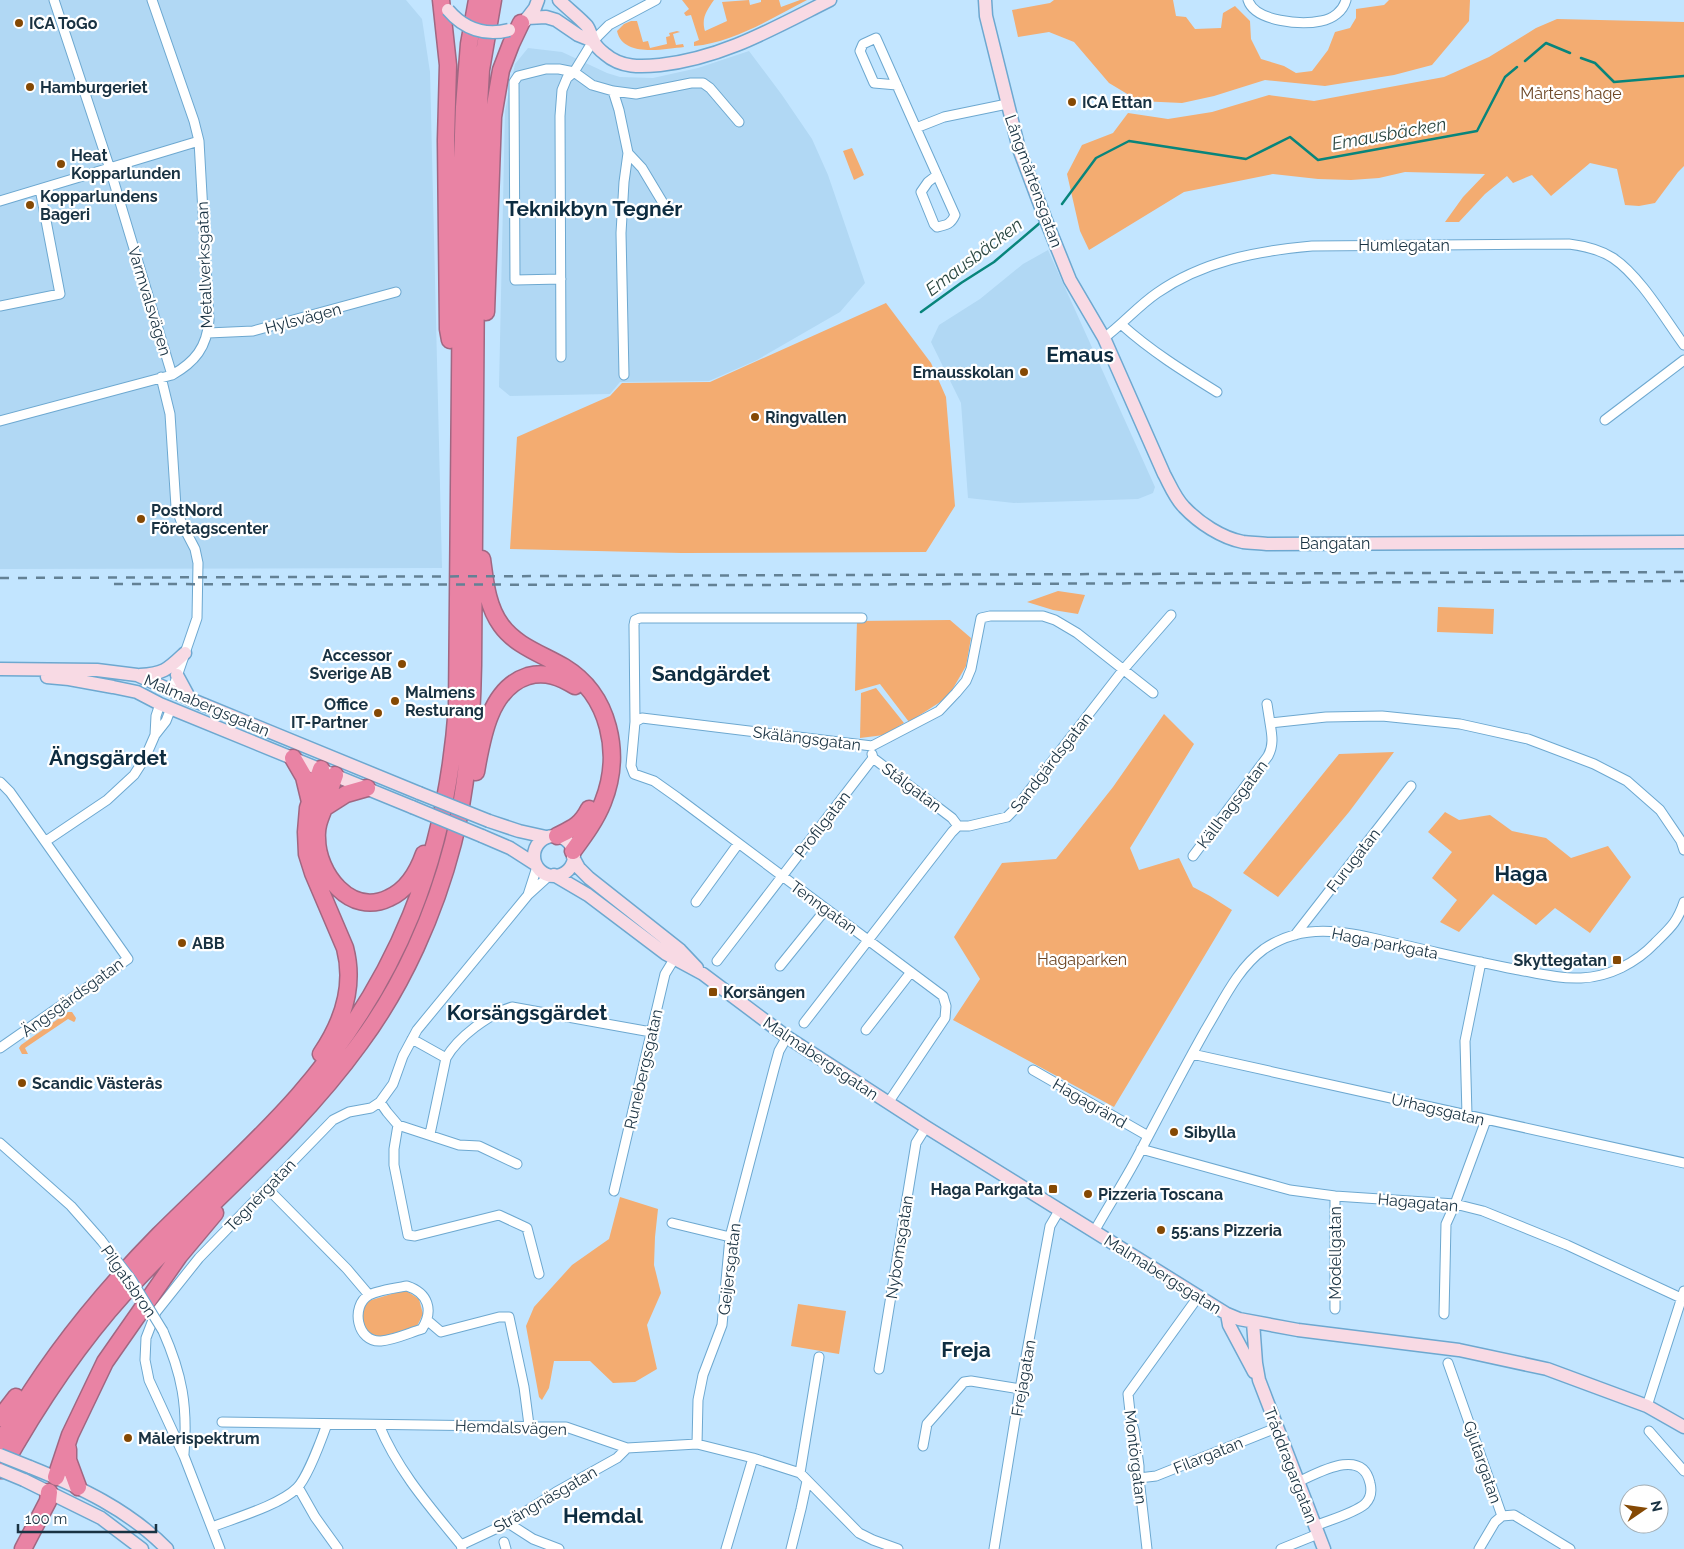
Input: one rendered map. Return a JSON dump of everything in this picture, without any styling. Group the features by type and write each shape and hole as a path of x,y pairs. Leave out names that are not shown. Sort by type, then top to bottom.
{"highway":[{"path":"0,1444 30,1391 60,1348 98,1301 138,1257 264,1133 324,1065 368,1002 405,932 426,876 438,837 450,782 457,707 460,239 464,107 469,44 476,0"},
{"path":"0,1472 43,1399 82,1344 126,1292 280,1137 318,1096 362,1042 388,1001 417,944 431,909 453,842 462,796 472,716 477,120 481,70 493,0"},
{"path":"444,3 448,65 446,140 448,329 460,401"},
{"path":"475,413 482,388 493,117 501,70 519,24"},
{"path":"474,533 481,549 489,601 502,626 519,642 564,667 580,679 599,703 605,718 611,741 608,784 602,804 573,854"},
{"path":"462,796 472,789 478,757 490,715 499,697 507,687 519,679 533,675 544,674 562,678 577,687 586,698 598,722 601,752 600,768 596,788 587,812 577,826 552,837"},
{"path":"293,758 317,805 318,825 316,837 320,860 325,872 337,887 356,900 367,902 390,898 404,887 415,874 428,844 438,837"},
{"path":"264,1133 264,1120 307,1074 327,1044 344,1008 348,988 348,965 345,948 313,873 308,854 306,832 331,765"},
{"path":"317,805 367,788"},
{"path":"56,1477 68,1441 105,1362 179,1256 229,1195 229,1188"},
{"path":"0,1418 46,1355 60,1348"},
{"path":"68,1441 68,1460 78,1487"},
{"path":"23,1549 48,1501 49,1492"}],"main road":[{"path":"519,24 538,0"},
{"path":"559,0 588,26 593,41 606,55 632,66 644,67 702,58 753,39 830,0"},
{"name":"Långmårtensgatan","path":"978,0 986,16"},
{"name":"Långmårtensgatan","path":"985,0 986,16 1019,150 1070,280 1104,338"},
{"path":"444,3 460,22 474,30 493,32 546,17 556,20 578,35 593,41"},
{"name":"Bangatan","path":"1104,338 1164,474 1183,506 1200,521 1220,534 1242,542 1305,544 1684,542"},
{"path":"138,675 157,674 172,666 185,653"},
{"name":"Malmabergsgatan","path":"0,669 97,670 138,675 331,765 367,788 510,848 536,865"},
{"path":"177,675 190,699"},
{"name":"Malmabergsgatan","path":"0,677 47,677 76,680 137,692 165,706 293,758 331,765 419,793 512,829 552,837"},
{"path":"165,706 172,691"},
{"path":"552,837 565,839 570,844 573,854 571,867 565,872 552,875 543,872 536,865 534,852 537,844 552,837"},
{"name":"Malmabergsgatan","path":"573,854 579,868 589,878 677,955"},
{"name":"Malmabergsgatan","path":"552,875 588,895 677,955 787,1037 926,1127 1227,1314 1253,1322 1326,1334 1459,1350 1524,1363 1560,1373 1647,1406 1684,1427"},
{"name":"Tråddragargatan","path":"1227,1314 1229,1325 1259,1380 1324,1549"},
{"name":"Tråddragargatan","path":"1253,1322 1259,1380"},
{"path":"0,1455 78,1487 121,1511 154,1536 167,1549"},
{"path":"0,1472 24,1480 101,1518 142,1549"},
{"path":"49,1492 56,1477"}],"street":[{"name":"Varmvalsvägen","path":"54,0 110,169 172,374"},
{"name":"Metallverksgatan","path":"0,421 172,374 192,360 203,345 208,333 209,320 199,141 194,121 152,0"},
{"path":"561,357 561,98 567,78 574,72 593,41 609,25 656,0"},
{"path":"1248,0 1252,9 1260,14 1273,19 1298,22 1321,21 1334,16 1344,8 1346,0"},
{"path":"897,85 874,83 860,51 863,44 876,38 897,85 916,128 955,215 948,225 937,227 921,192 928,182 937,175"},
{"path":"561,279 515,280 514,82 518,76 546,69 559,69 574,72 592,85 613,91 636,94 691,83 703,83 710,88 739,122"},
{"path":"613,91 628,153 621,233 624,375"},
{"path":"916,128 944,117 1007,104"},
{"path":"0,202 199,141"},
{"path":"628,153 642,168 663,203"},
{"path":"0,306 60,294 40,189"},
{"name":"Humlegatan","path":"1104,338 1122,325 1156,294 1196,271 1242,256 1312,246 1569,244 1594,249 1619,263 1640,285 1684,345"},
{"name":"Hylsvägen","path":"208,333 252,332 396,292"},
{"path":"1122,325 1168,362 1217,392"},
{"path":"1605,420 1684,360"},
{"path":"161,378 170,414 176,507 194,548 198,563 197,618 172,691"},
{"name":"Sandgärdsgatan","path":"958,826 969,826 1007,817 1123,670 1171,615"},
{"name":"Skälängsgatan","path":"635,722 642,718 872,746 939,711 956,693 966,681 971,668 981,618 990,616 1043,616 1055,620 1077,633 1153,693"},
{"path":"635,722 634,625 636,620 640,618 862,618"},
{"path":"1267,704 1270,723 1326,717 1382,716 1460,724 1528,739 1594,764 1627,781 1660,810 1681,842 1684,850"},
{"path":"46,841 107,800 134,775 145,758 155,735 156,716 165,706"},
{"name":"Tenngatan","path":"635,722 632,734 631,766 634,774 654,781 670,792 943,996 946,1006 944,1018 888,1102"},
{"name":"Källhagsgatan","path":"1192,856 1268,756 1272,749 1270,723"},
{"name":"Stålgatan","path":"872,746 873,758 952,818 958,826"},
{"name":"Profilgatan","path":"717,961 873,758"},
{"name":"Ängsgärdsgatan","path":"0,782 10,792 46,841 128,959 0,1048"},
{"name":"Furugatan","path":"1295,935 1411,786"},
{"path":"804,1023 958,826"},
{"path":"696,902 738,844"},
{"path":"528,895 536,865"},
{"path":"517,1164 479,1146 459,1145 398,1125 380,1102 393,1084 412,1038 436,1006 528,895 552,875"},
{"name":"Haga parkgata","path":"1094,1230 1234,982 1249,962 1265,949 1282,939 1315,931 1346,932 1481,962 1567,978 1593,977 1629,964 1643,955 1681,919 1684,902"},
{"path":"780,966 826,909"},
{"name":"Runebergsgatan","path":"614,1191 664,974 677,955"},
{"path":"1467,1115 1465,1041 1481,962"},
{"path":"866,1030 911,972"},
{"path":"430,1134 446,1058 450,1051 464,1036 501,1010 512,1007 651,1032"},
{"name":"Geijersgatan","path":"697,1444 698,1400 703,1375 722,1325 730,1237 779,1051 787,1037"},
{"path":"412,1038 446,1058"},
{"name":"Urhagsgatan","path":"1192,1054 1684,1163"},
{"name":"Hagagränd","path":"1033,1070 1148,1136"},
{"name":"Tegnérgatan","path":"220,1549 184,1456 148,1374 145,1348 149,1328 156,1312 199,1258 334,1120 349,1112 371,1108 380,1102"},
{"path":"1444,1314 1446,1224 1486,1120"},
{"path":"398,1125 394,1149 394,1166 408,1235 415,1236 500,1215 527,1228 539,1274"},
{"name":"Nybomsgatan","path":"879,1369 916,1143 926,1127"},
{"name":"Pilgatsbron","path":"0,1143 71,1206 101,1240 131,1279 162,1331 174,1356 183,1390 186,1426 184,1456"},
{"name":"Hagagatan","path":"1141,1149 1290,1190 1335,1196 1455,1204 1483,1211 1518,1224 1682,1295"},
{"path":"267,1188 347,1269 369,1296"},
{"name":"Modellgatan","path":"1335,1196 1335,1309"},
{"name":"Frejagatan","path":"994,1549 1020,1389 1050,1226 1060,1209"},
{"path":"672,1223 730,1237"},
{"path":"407,1286 414,1288 426,1301 428,1307 422,1329 380,1341 375,1340 362,1331 358,1322 360,1305 369,1296 407,1286"},
{"path":"1647,1406 1682,1295"},
{"name":"Montörgatan","path":"1147,1549 1136,1441 1130,1421 1128,1394 1198,1297"},
{"path":"426,1320 441,1332 499,1317 509,1317 524,1387 529,1426"},
{"path":"791,1549 802,1509 803,1477 819,1357"},
{"name":"Gjutargatan","path":"1448,1364 1502,1516 1514,1516 1570,1549"},
{"path":"923,1446 927,1424 964,1382 971,1381 1020,1389"},
{"name":"Hemdalsvägen","path":"222,1422 566,1427 627,1448 697,1444 753,1458 803,1477 859,1533 898,1549"},
{"path":"212,1528 269,1505 298,1487 319,1446 327,1424"},
{"path":"379,1425 411,1484 461,1547"},
{"name":"Filargatan","path":"1139,1478 1156,1476 1276,1428"},
{"path":"1649,1431 1684,1470"},
{"name":"Strängnäsgatan","path":"461,1547 508,1523 556,1492 617,1458 627,1448"},
{"path":"726,1549 753,1458"},
{"path":"1281,1549 1358,1508 1370,1497 1370,1482 1361,1467 1352,1464 1342,1464 1298,1482"},
{"path":"298,1487 315,1517 338,1549"},
{"path":"1479,1549 1495,1522 1502,1516"},
{"path":"508,1523 533,1539 558,1549"}],"shaded area":[{"path":"0,0 406,0 422,19 430,72 442,568 0,569"},
{"path":"528,48 562,52 620,77 653,78 698,68 749,51 812,139 828,175 865,283 840,312 757,360 709,381 620,382 610,394 510,396 499,387 505,111 515,64"},
{"name":"Emausskolan","path":"1048,250 1155,487 1153,493 1138,499 1014,503 968,498 961,403 931,342 939,325 980,299 1023,264"}],"green space":[{"path":"682,0 714,0 704,18 705,31 727,21 722,2 749,0 750,5 761,2 761,0 779,0 781,7 800,0 807,0 724,40 694,46 694,42 699,40 691,15 686,16 684,13 689,9"},
{"path":"1054,0 1173,0 1176,16 1186,17 1195,29 1221,28 1223,13 1235,6 1250,21 1251,39 1261,59 1284,66 1296,73 1312,71 1328,50 1335,32 1350,28 1356,18 1356,9 1384,5 1389,0 1470,0 1469,21 1432,65 1394,75 1325,86 1265,80 1214,96 1182,103 1139,101 1109,83 1074,42 1049,32 1018,37 1012,10 1050,3"},
{"name":"Mårtens hage","path":"1557,19 1684,22 1684,166 1655,203 1639,206 1625,205 1617,169 1590,163 1551,196 1532,175 1513,183 1507,176 1485,194 1459,222 1445,222 1463,197 1485,174 1405,172 1379,178 1351,180 1318,179 1273,174 1184,192 1089,250 1080,231 1067,174 1082,145 1113,133 1128,113 1168,119 1212,112 1269,95 1314,101 1444,77 1489,57 1536,28"},
{"path":"637,21 643,42 648,41 650,48 667,44 666,37 670,36 669,33 677,31 680,32 673,34 676,45 683,44 684,47 645,50 627,45 621,40 617,31 624,24"},
{"path":"852,148 864,175 854,180 843,151"},
{"name":"Ringvallen","path":"886,303 931,363 946,397 955,506 926,552 682,553 510,549 517,437 610,396 622,383 710,382"},
{"path":"1058,591 1085,595 1078,614 1053,610 1027,602"},
{"path":"1438,607 1494,609 1493,634 1437,632"},
{"path":"950,620 971,638 966,666 948,697 909,722 880,684 855,691 857,621"},
{"path":"876,688 904,723 884,735 860,738 861,693"},
{"name":"Hagaparken","path":"1164,714 1194,744 1130,848 1139,870 1179,858 1193,887 1232,910 1114,1107 953,1020 980,979 954,937 1002,863 1056,859 1113,787"},
{"path":"1394,752 1349,812 1278,897 1243,873 1339,754"},
{"path":"1445,812 1459,820 1490,815 1512,831 1546,838 1571,858 1608,846 1631,877 1590,933 1555,908 1536,925 1493,894 1459,932 1440,922 1457,900 1432,878 1452,852 1428,832"},
{"path":"68,1012 72,1012 76,1018 74,1022 68,1019 25,1048 28,1054 22,1054 19,1048 21,1045"},
{"path":"620,1197 658,1209 654,1265 661,1293 647,1325 657,1369 635,1382 613,1383 590,1361 554,1361 549,1388 542,1400 539,1397 526,1326 534,1307 572,1265 609,1239"},
{"path":"405,1290 419,1299 423,1314 417,1326 381,1337 365,1332 360,1313 368,1301"},
{"path":"798,1304 846,1311 839,1354 791,1346"}],"waterway":[{"name":"Emausbäcken","path":"1525,61 1546,43 1570,53"},
{"name":"Emausbäcken","path":"1581,58 1595,63 1614,82 1684,76"},
{"name":"Emausbäcken","path":"1062,204 1096,158 1129,141 1246,159 1290,137 1318,160 1477,131 1505,77 1517,67"},
{"name":"Emausbäcken","path":"921,312 994,262 1041,222"}],"railway":[{"path":"0,578 1684,572"},
{"path":"114,584 744,585 1684,581"}],"place":[{"name":"ICA ToGo","path":"19,23"},
{"name":"Hamburgeriet","path":"30,87"},
{"name":"ICA Ettan","path":"1072,102"},
{"name":"Heat Kopparlunden","path":"61,164"},
{"name":"Kopparlundens Bageri","path":"30,205"},
{"name":"Emausskolan","path":"1024,372"},
{"name":"Ringvallen","path":"755,417"},
{"name":"PostNord Företagscenter","path":"141,519"},
{"name":"Accessor Sverige AB","path":"402,664"},
{"name":"Malmens Resturang","path":"395,701"},
{"name":"Office IT-Partner","path":"378,713"},
{"name":"ABB","path":"182,943"},
{"name":"Skyttegatan","path":"1617,960"},
{"name":"Korsängen","path":"713,992"},
{"name":"Scandic Västerås","path":"22,1083"},
{"name":"Sibylla","path":"1174,1132"},
{"name":"Haga Parkgata","path":"1053,1189"},
{"name":"Pizzeria Toscana","path":"1088,1194"},
{"name":"55:ans Pizzeria","path":"1161,1230"},
{"name":"Målerispektrum","path":"128,1438"}],"district":[{"name":"Teknikbyn Tegnér","path":"594,209"},
{"name":"Emaus","path":"1080,355"},
{"name":"Sandgärdet","path":"711,674"},
{"name":"Ängsgärdet","path":"108,758"},
{"name":"Haga","path":"1521,874"},
{"name":"Korsängsgärdet","path":"527,1013"},
{"name":"Freja","path":"966,1350"},
{"name":"Hemdal","path":"603,1516"}]}
